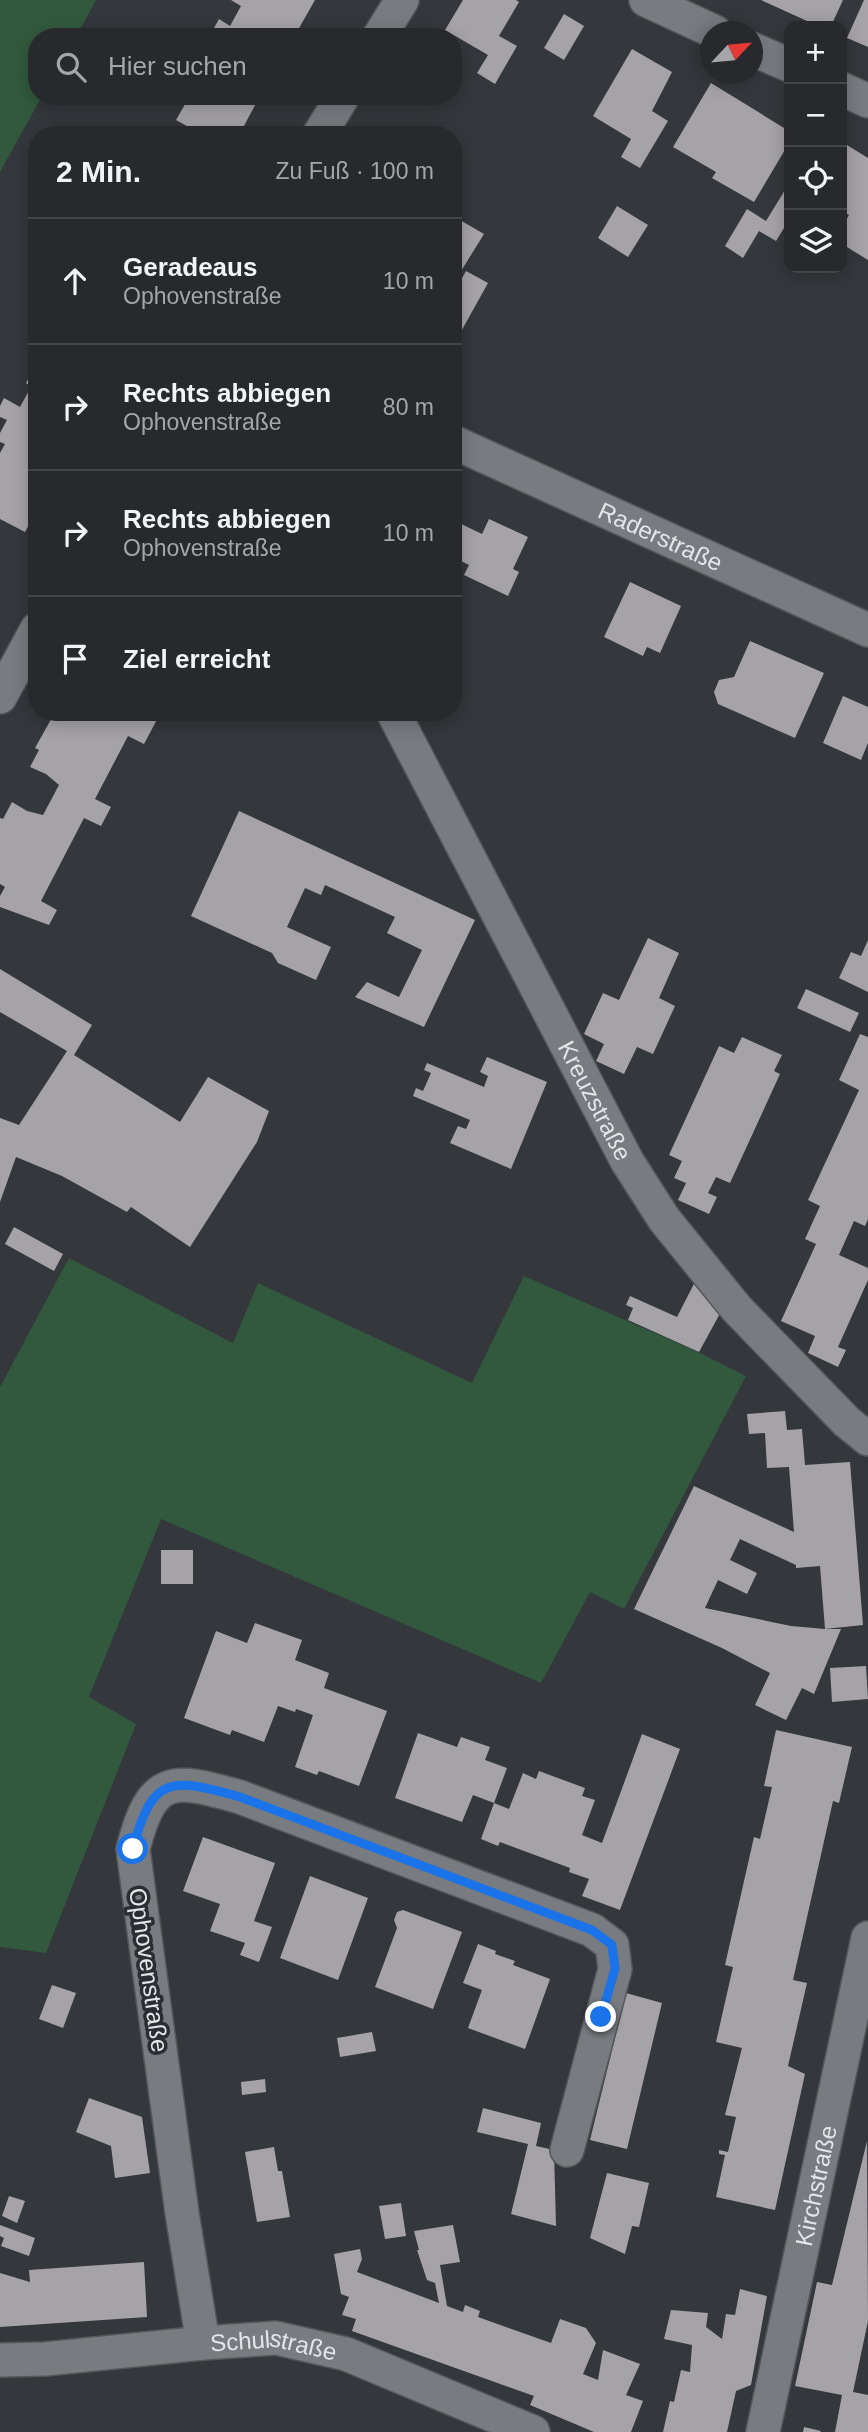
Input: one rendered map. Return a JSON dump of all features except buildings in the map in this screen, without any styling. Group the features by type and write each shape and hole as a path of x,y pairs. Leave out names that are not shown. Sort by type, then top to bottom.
{"street":[{"path":"385,28 402,0"},
{"path":"646,0 700,25"},
{"path":"763,53 784,63"},
{"path":"847,91 868,101"},
{"path":"325,126 338,105"},
{"name":"Raderstraße","path":"462,446 868,630"},
{"path":"0,697 28,646"},
{"name":"Kreuzstraße","path":"398,721 626,1161 657,1208 737,1309 847,1422 868,1439"},
{"name":"Ophovenstraße","path":"203,2343 182,2213 133,1849 140,1821 150,1800 169,1786 202,1787 240,1797 592,1930 623,1950 615,1969 567,2150"},
{"name":"Kirchstraße","path":"763,2432 868,1938"},
{"name":"Schulstraße","path":"0,2360 45,2359 276,2338 346,2354 533,2432"}],"green space":[{"path":"0,0 96,0 81,28 28,28 28,105 37,105 0,172"},
{"path":"69,1258 233,1343 258,1283 472,1383 524,1276 698,1352 746,1376 624,1609 590,1592 541,1683 161,1519 89,1697 136,1724 46,1953 0,1947 0,1387"}],"route":[{"path":"133,1849 140,1821 150,1800 169,1786 202,1787 240,1797 592,1930 612,1945 615,1969 601,2017"}]}
